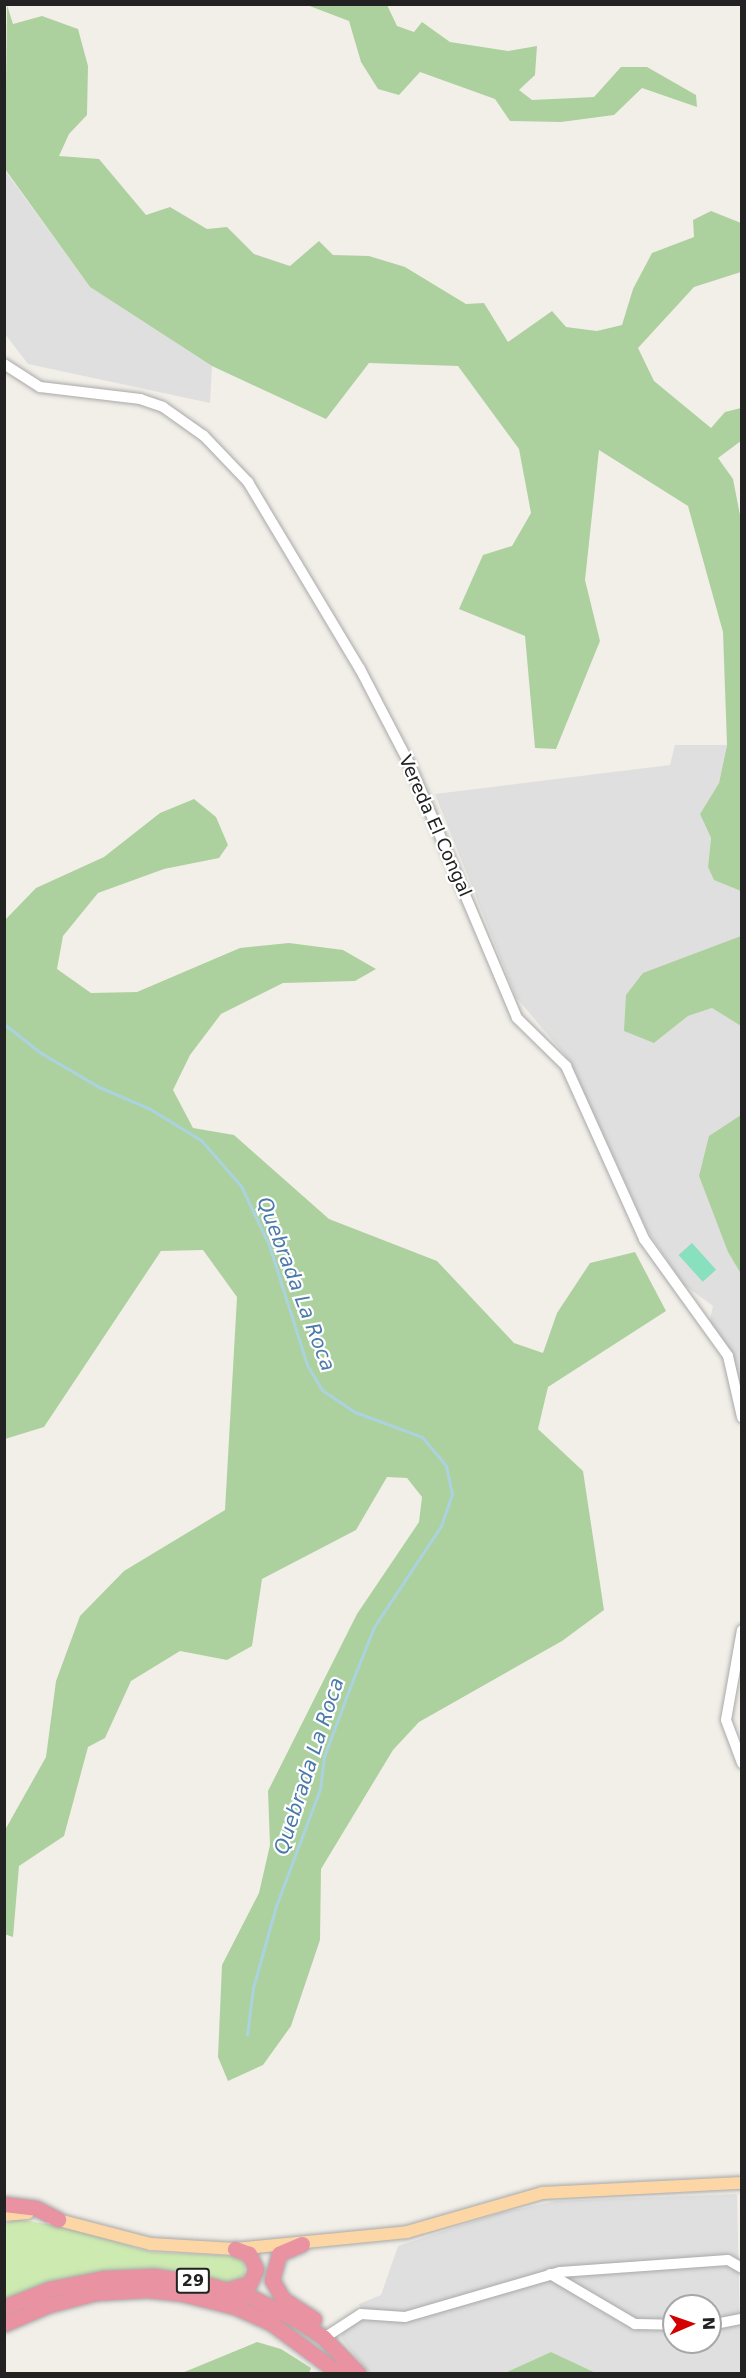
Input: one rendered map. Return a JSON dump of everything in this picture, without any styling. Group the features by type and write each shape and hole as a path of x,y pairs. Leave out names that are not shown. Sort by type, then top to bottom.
{"highway":[{"path":"4,2204 36,2208 58,2219"},
{"path":"302,2244 287,2247 274,2261 273,2286 283,2299 327,2335 360,2373"},
{"path":"229,2289 244,2288 254,2276 249,2254 235,2248"},
{"name":"29","path":"4,2307 66,2284 124,2276 178,2279 229,2289 278,2309 327,2335"},
{"name":"29","path":"4,2324 29,2312 80,2296 128,2290 203,2298 271,2323 340,2373"},
{"path":"4,2330 29,2312"}],"main road":[{"path":"4,2215 20,2212 58,2219 152,2244 235,2248 302,2244 408,2232 542,2193 741,2183"}],"street":[{"name":"Vereda El Congal","path":"4,364 40,387 140,399 164,407 204,436 248,482 360,669 411,767 517,1018 566,1066 644,1239 728,1356 741,1417"},
{"path":"741,1630 726,1720 741,1763"},
{"path":"327,2335 361,2314 405,2317 550,2274 728,2260 741,2268"},
{"path":"550,2274 636,2324 662,2325"},
{"path":"722,2323 741,2319"}],"shaded area":[{"path":"4,169 90,287 212,366 210,403 28,364 5,334"},
{"path":"675,745 727,745 719,783 700,814 711,838 708,867 741,891 741,936 673,963 654,1043 688,1016 712,1008 741,1026 741,1115 728,1252 741,1274 741,1400 710,1320 713,1306 684,1285 647,1230 569,1060 516,997 435,794 670,765"},
{"path":"737,2194 741,2373 596,2373 551,2352 505,2373 369,2373 341,2338 343,2331 364,2318 359,2304 381,2295 398,2246 499,2213 557,2201"}],"green space":[{"path":"7,5 13,24 42,16 78,29 88,66 87,115 69,134 59,156 99,159 146,215 170,207 207,229 227,227 254,254 290,266 319,241 333,255 369,256 405,267 466,304 484,303 508,342 552,311 566,327 597,331 622,325 633,289 652,253 694,237 693,220 711,211 741,223 741,272 694,287 638,348 654,381 711,428 725,412 741,408 741,441 718,458 733,479 741,520 741,891 714,880 708,867 711,838 700,814 719,783 727,745 723,632 688,506 599,450 585,580 600,641 556,749 535,748 525,636 459,609 483,555 512,546 531,513 519,449 458,366 369,363 326,419 212,366 90,287 5,169"},
{"path":"307,5 387,5 397,26 414,32 422,22 450,42 508,51 537,46 535,75 519,90 532,100 594,97 621,67 647,67 696,95 697,107 642,88 614,115 561,122 510,121 495,99 420,72 399,95 378,89 361,62 349,21"},
{"path":"194,799 216,817 228,845 219,858 164,869 98,893 63,936 57,969 91,993 137,992 240,948 289,943 343,950 376,969 355,981 283,983 221,1014 190,1055 173,1090 193,1128 234,1135 329,1219 437,1261 514,1343 543,1353 557,1313 590,1263 635,1252 666,1311 548,1387 538,1429 583,1471 604,1610 562,1641 419,1722 393,1750 321,1869 320,1940 291,2026 263,2065 228,2081 218,2057 222,1965 259,1893 270,1845 268,1791 357,1614 419,1522 422,1497 407,1478 387,1477 356,1530 262,1579 252,1646 227,1660 180,1651 131,1681 105,1738 88,1747 64,1836 19,1866 13,1937 4,1934 5,1830 46,1757 56,1681 80,1616 124,1571 225,1510 237,1297 203,1250 161,1251 44,1427 5,1439 5,920 36,888 104,857 160,813"},
{"path":"741,936 741,1026 712,1008 688,1016 654,1043 624,1031 626,995 643,973"},
{"path":"741,1115 741,1274 728,1252 699,1176 709,1136"},
{"path":"692,1243 716,1270 703,1282 679,1255"},
{"path":"16,2219 59,2226 151,2252 236,2256 244,2262 245,2275 230,2284 182,2274 5,2302 5,2224"},
{"path":"257,2342 281,2349 311,2368 309,2373 182,2373"},
{"path":"551,2352 596,2373 507,2372"}],"waterway":[{"name":"Quebrada La Roca","path":"4,1024 41,1053 99,1087 150,1109 201,1140 241,1186 269,1245 307,1365 322,1390 355,1412 422,1437 446,1466 452,1494 441,1526 374,1627 324,1757 320,1789 276,1906 253,1988 247,2035"}]}
